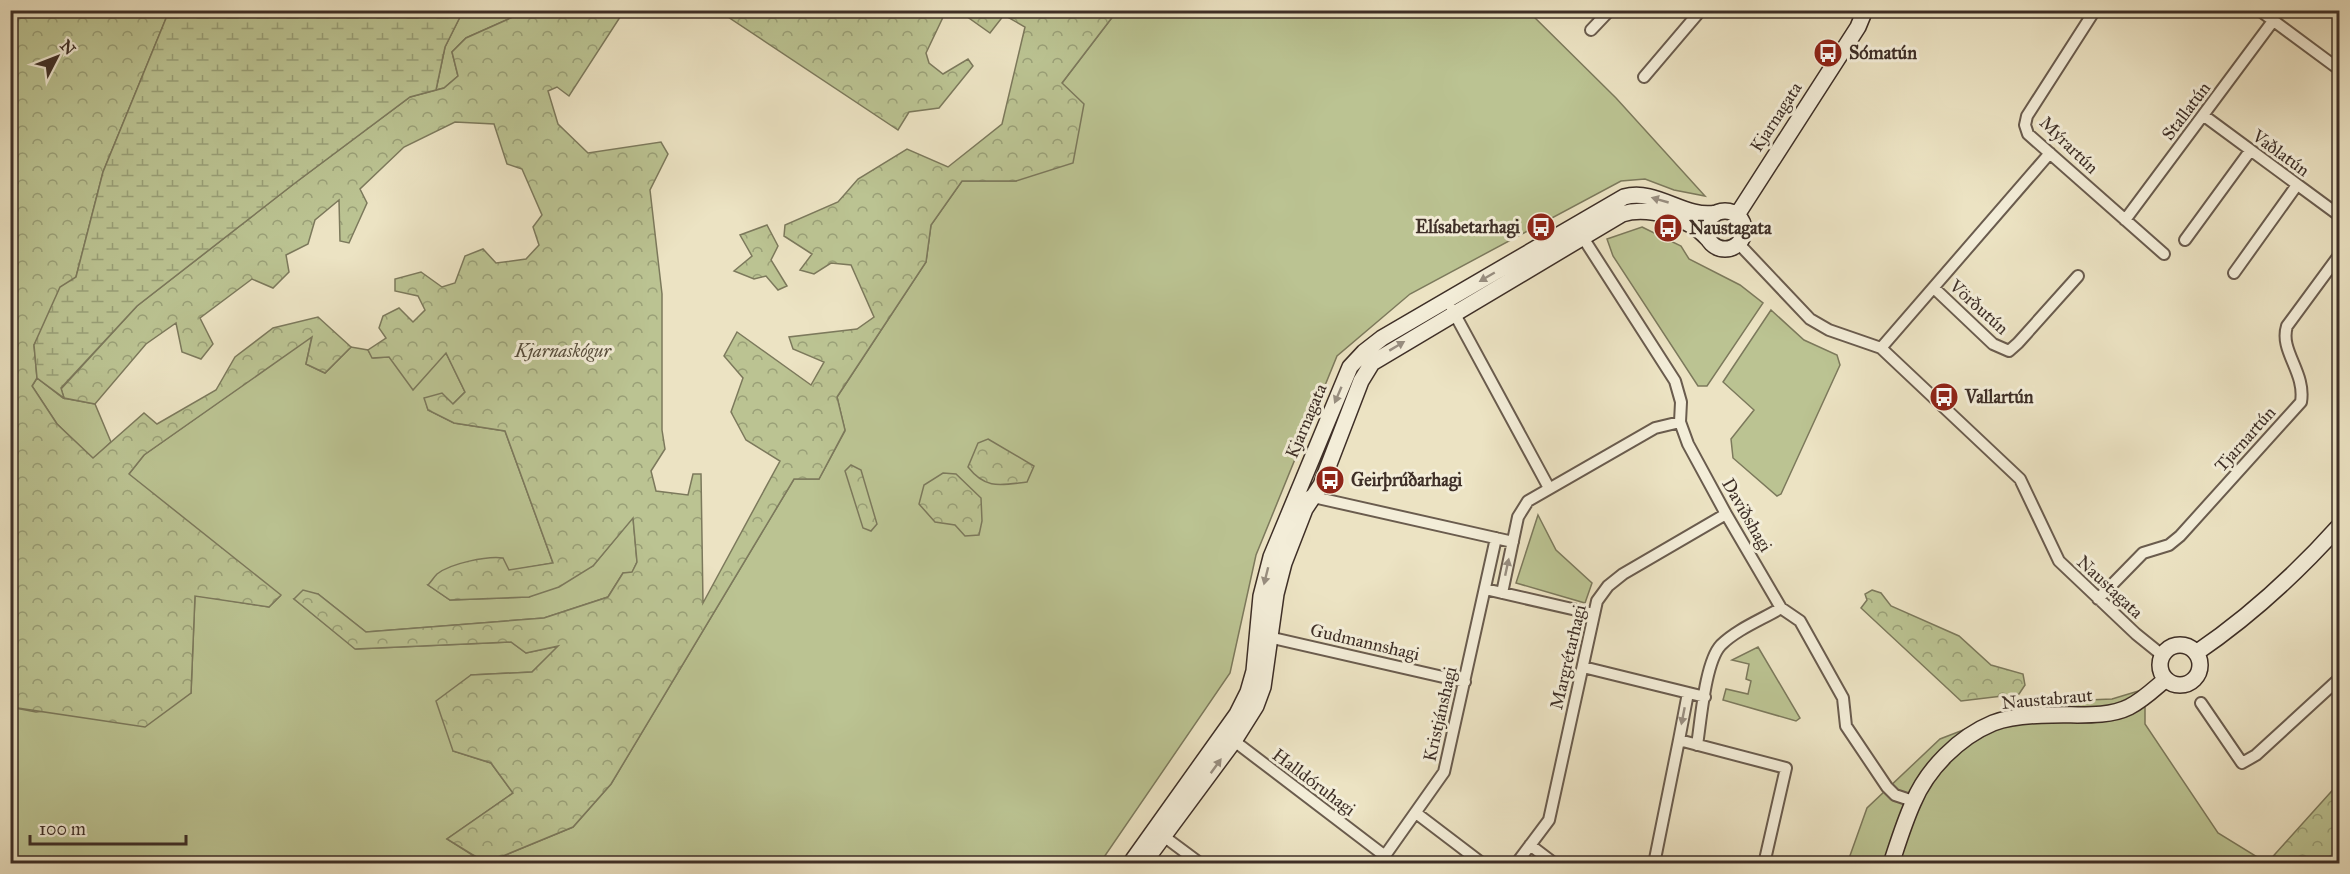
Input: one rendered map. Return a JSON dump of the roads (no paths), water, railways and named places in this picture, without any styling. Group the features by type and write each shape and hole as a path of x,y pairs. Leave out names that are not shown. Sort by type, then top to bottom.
{"street":[{"path":"1591,30 1610,10"},
{"path":"1644,77 1701,10"},
{"name":"Kjarnagata","path":"1737,215 1858,27 1865,10"},
{"name":"Mýrartún","path":"2095,10 2027,116 2025,125 2028,134 2164,254"},
{"path":"2259,10 2340,70"},
{"name":"Stallatún","path":"2125,220 2273,21"},
{"name":"Vaðlatún","path":"2203,116 2340,216"},
{"path":"2185,240 2250,150"},
{"path":"1881,348 2050,153"},
{"path":"2234,273 2297,185"},
{"name":"Kjarnagata","path":"1579,232 1615,202 1631,196 1647,196 1695,211 1716,213"},
{"name":"Kjarnagata","path":"1264,636 1284,563 1305,509 1321,485 1361,381 1372,363 1450,307 1579,232 1622,214 1643,210 1666,216 1693,226 1708,239"},
{"path":"1727,211 1737,215 1744,224 1745,230 1738,244 1725,249 1712,244 1708,239 1706,228 1711,217 1716,213 1727,211"},
{"name":"Daviðshagi","path":"1579,232 1675,381 1680,394 1680,422 1684,436 1781,608 1800,621 1843,698 1846,726 1887,787 1895,795 1913,801"},
{"name":"Naustagata","path":"1738,244 1810,319 1829,330 1881,348 2020,479 2059,561 2162,655"},
{"name":"Tjarnartún","path":"2098,598 2143,553 2169,545 2180,536 2301,402 2303,390 2300,378 2284,336 2287,326 2336,268 2340,254"},
{"name":"Vörðutún","path":"1934,288 1993,344 2008,351 2018,343 2078,276"},
{"path":"1450,307 1549,488"},
{"name":"Kjarnagata","path":"1130,864 1159,833 1229,737 1256,706 1263,687 1264,636 1261,596 1271,557 1350,367 1382,338 1450,307"},
{"path":"1502,593 1518,517 1523,506 1534,496 1656,428 1680,422"},
{"path":"1297,493 1513,542"},
{"name":"Margrétarhagi","path":"1516,864 1549,820 1597,601 1608,586 1623,574 1726,514"},
{"path":"2196,653 2254,610 2313,555 2340,525"},
{"name":"Kristjánshagi","path":"1382,860 1444,772 1496,538"},
{"path":"1485,589 1594,614"},
{"path":"1697,745 1711,663 1721,646 1781,608"},
{"name":"Gudmannshagi","path":"1264,636 1465,682"},
{"path":"2185,645 2196,653 2200,666 2195,678 2190,682 2178,685 2166,679 2160,670 2162,655 2166,650 2185,645"},
{"path":"1583,667 1705,697"},
{"path":"2200,703 2241,763 2256,755 2340,678"},
{"name":"Naustabraut","path":"1890,864 1913,801 1941,760 1961,743 1994,722 2029,716 2116,711 2137,702 2166,679"},
{"path":"1654,864 1688,693"},
{"name":"Halldóruhagi","path":"1229,737 1382,860"},
{"path":"1679,740 1786,768 1764,864"},
{"path":"1416,813 1483,864"},
{"path":"1159,833 1201,864"},
{"name":"Kjarnagata","path":"1143,864 1159,833"},
{"path":"1530,845 1555,864"}],"place":[{"name":"Sómatún","path":"1828,53"},
{"name":"Elísabetarhagi","path":"1541,227"},
{"name":"Naustagata","path":"1668,228"},
{"name":"Vallartún","path":"1944,397"},
{"name":"Geirþrúðarhagi","path":"1330,480"}],"park label":[{"name":"Kjarnaskógur","path":"563,351"}]}
